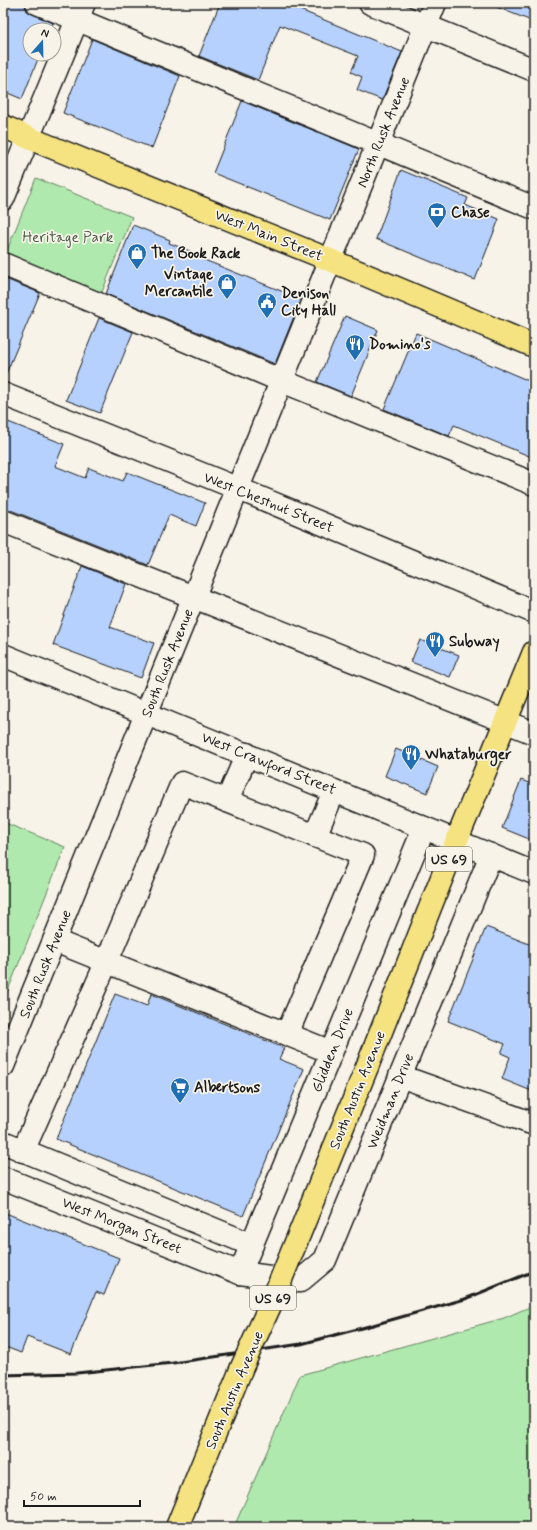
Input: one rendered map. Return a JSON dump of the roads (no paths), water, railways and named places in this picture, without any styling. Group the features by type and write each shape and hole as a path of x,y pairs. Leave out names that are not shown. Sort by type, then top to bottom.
{"main road":[{"name":"West Main Street","path":"3,126 28,138 330,260 534,346"},
{"name":"South Austin Avenue","path":"177,1527 242,1367 273,1299 456,842 534,652"}],"street":[{"path":"37,3 80,11 378,143 534,208"},
{"path":"370,3 534,70"},
{"name":"North Rusk Avenue","path":"330,260 435,3"},
{"path":"3,199 80,11"},
{"name":"South Rusk Avenue","path":"3,1066 238,490 330,260"},
{"path":"3,264 282,381 534,484"},
{"name":"West Chestnut Street","path":"3,394 534,612"},
{"path":"3,521 534,733"},
{"name":"West Crawford Street","path":"3,655 534,873"},
{"path":"227,801 247,754"},
{"path":"23,1151 107,961 182,783 363,855 287,1034"},
{"path":"315,836 334,791"},
{"name":"Glidden Drive","path":"240,1273 424,828"},
{"name":"Weidman Drive","path":"240,1273 300,1281 325,1260 491,855"},
{"path":"55,941 331,1052"},
{"path":"400,1076 534,1124"},
{"path":"3,1142 252,1245"},
{"name":"West Morgan Street","path":"3,1178 240,1273"}],"railway":[{"path":"3,1375 77,1373 173,1363 301,1344 465,1299 534,1271"}],"place":[{"name":"Chase","path":"437,229"},
{"name":"The Book Rack","path":"137,270"},
{"name":"Vintage Mercantile","path":"227,300"},
{"name":"Denison City Hall","path":"267,319"},
{"name":"Domino's","path":"355,361"},
{"name":"Subway","path":"435,658"},
{"name":"Whataburger","path":"411,771"},
{"name":"Albertsons","path":"180,1104"}],"park label":[{"name":"Heritage Park","path":"68,237"}]}
